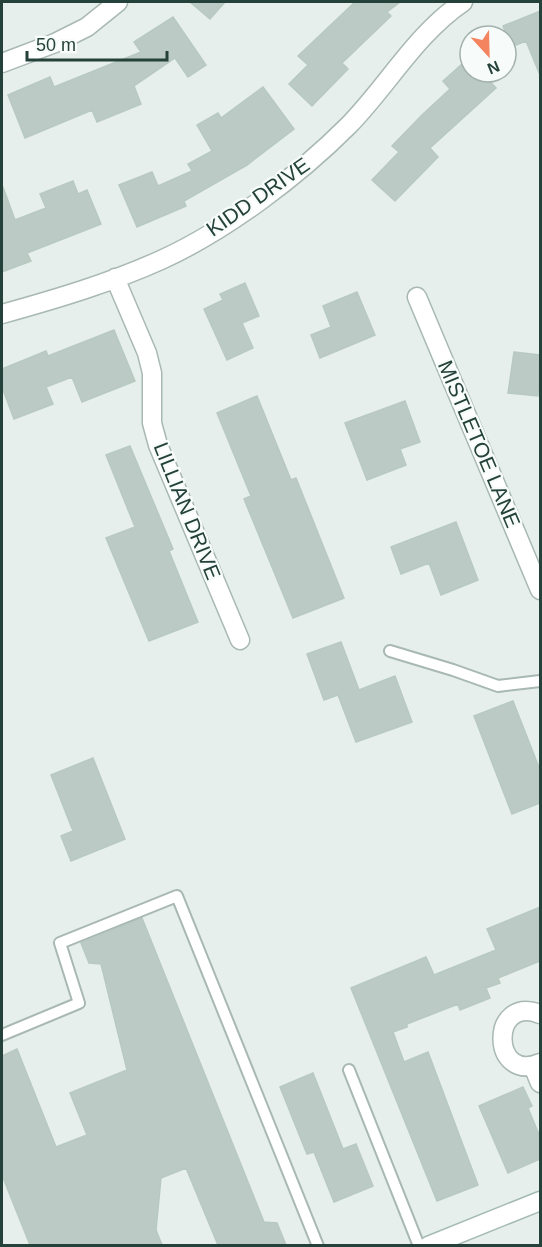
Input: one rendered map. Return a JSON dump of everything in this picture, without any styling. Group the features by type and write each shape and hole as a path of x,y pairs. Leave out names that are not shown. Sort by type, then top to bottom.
{"street":[{"path":"2,63 55,43 87,27 118,2"},
{"name":"KIDD DRIVE","path":"2,314 77,293 162,260 233,220 306,165 350,123 412,49 463,2"},
{"name":"LILLIAN DRIVE","path":"115,278 147,353 152,373 152,423 158,445 240,640"},
{"name":"MISTLETOE LANE","path":"417,297 540,591"},
{"path":"540,1014 526,1011 518,1013 510,1018 501,1035 505,1053 512,1060 520,1065 537,1065 540,1083"},
{"path":"428,1245 540,1202"}],"lane":[{"path":"390,651 498,686 540,681"},
{"path":"2,1035 79,1003 60,943 177,896 318,1245"},
{"path":"349,1070 419,1245"}],"building":[{"path":"190,2 225,2 210,19"},
{"path":"355,2 400,2 387,12 391,16 342,63 348,69 312,106 289,84 308,65 298,56"},
{"path":"540,11 540,75 526,41 518,44 518,24 508,24"},
{"path":"173,17 206,65 188,77 175,58 134,86 141,104 97,122 92,110 25,138 8,95 50,77 54,87 141,52 134,42"},
{"path":"458,68 458,84 492,84 496,88 430,148 438,157 395,201 372,180 399,152 392,146 450,89 443,81"},
{"path":"263,87 294,129 247,165 184,201 186,206 137,227 119,185 152,172 158,186 192,171 188,164 212,151 197,125 218,113 221,118"},
{"path":"73,181 78,194 87,190 101,224 27,253 31,261 2,272 2,187 15,220 46,208 40,194"},
{"path":"245,283 259,316 242,323 253,348 227,360 204,309 223,300 220,294"},
{"path":"357,292 375,335 320,358 311,335 331,327 323,306"},
{"path":"114,330 135,381 82,402 72,377 46,387 53,404 14,419 2,387 2,369 46,351 48,356"},
{"path":"514,352 540,355 538,396 508,393"},
{"path":"257,396 291,480 296,478 344,598 293,618 244,499 251,496 217,413"},
{"path":"405,401 420,442 400,449 406,465 367,480 345,423"},
{"path":"130,446 173,549 169,551 198,622 149,641 106,538 135,527 106,455"},
{"path":"456,522 478,580 441,595 429,563 401,574 391,547"},
{"path":"341,642 359,690 395,676 412,722 356,742 338,695 324,700 307,654"},
{"path":"513,701 540,770 540,803 512,814 474,716"},
{"path":"93,758 125,839 71,861 61,836 73,831 51,775"},
{"path":"540,907 540,961 498,978 500,983 486,988 490,998 460,1010 458,1004 407,1024 407,1027 393,1032 404,1062 428,1052 478,1185 437,1201 351,988 426,957 434,975 496,950 487,929"},
{"path":"142,918 264,1222 277,1223 286,1245 218,1245 186,1168 161,1178 156,1230 162,1245 30,1245 2,1175 2,1056 17,1049 56,1147 87,1135 70,1093 127,1070 101,964 89,963 81,943"},
{"path":"313,1073 343,1149 356,1144 373,1186 334,1202 314,1152 307,1154 280,1087"},
{"path":"523,1087 532,1106 528,1108 540,1137 540,1159 508,1173 479,1106"}]}
